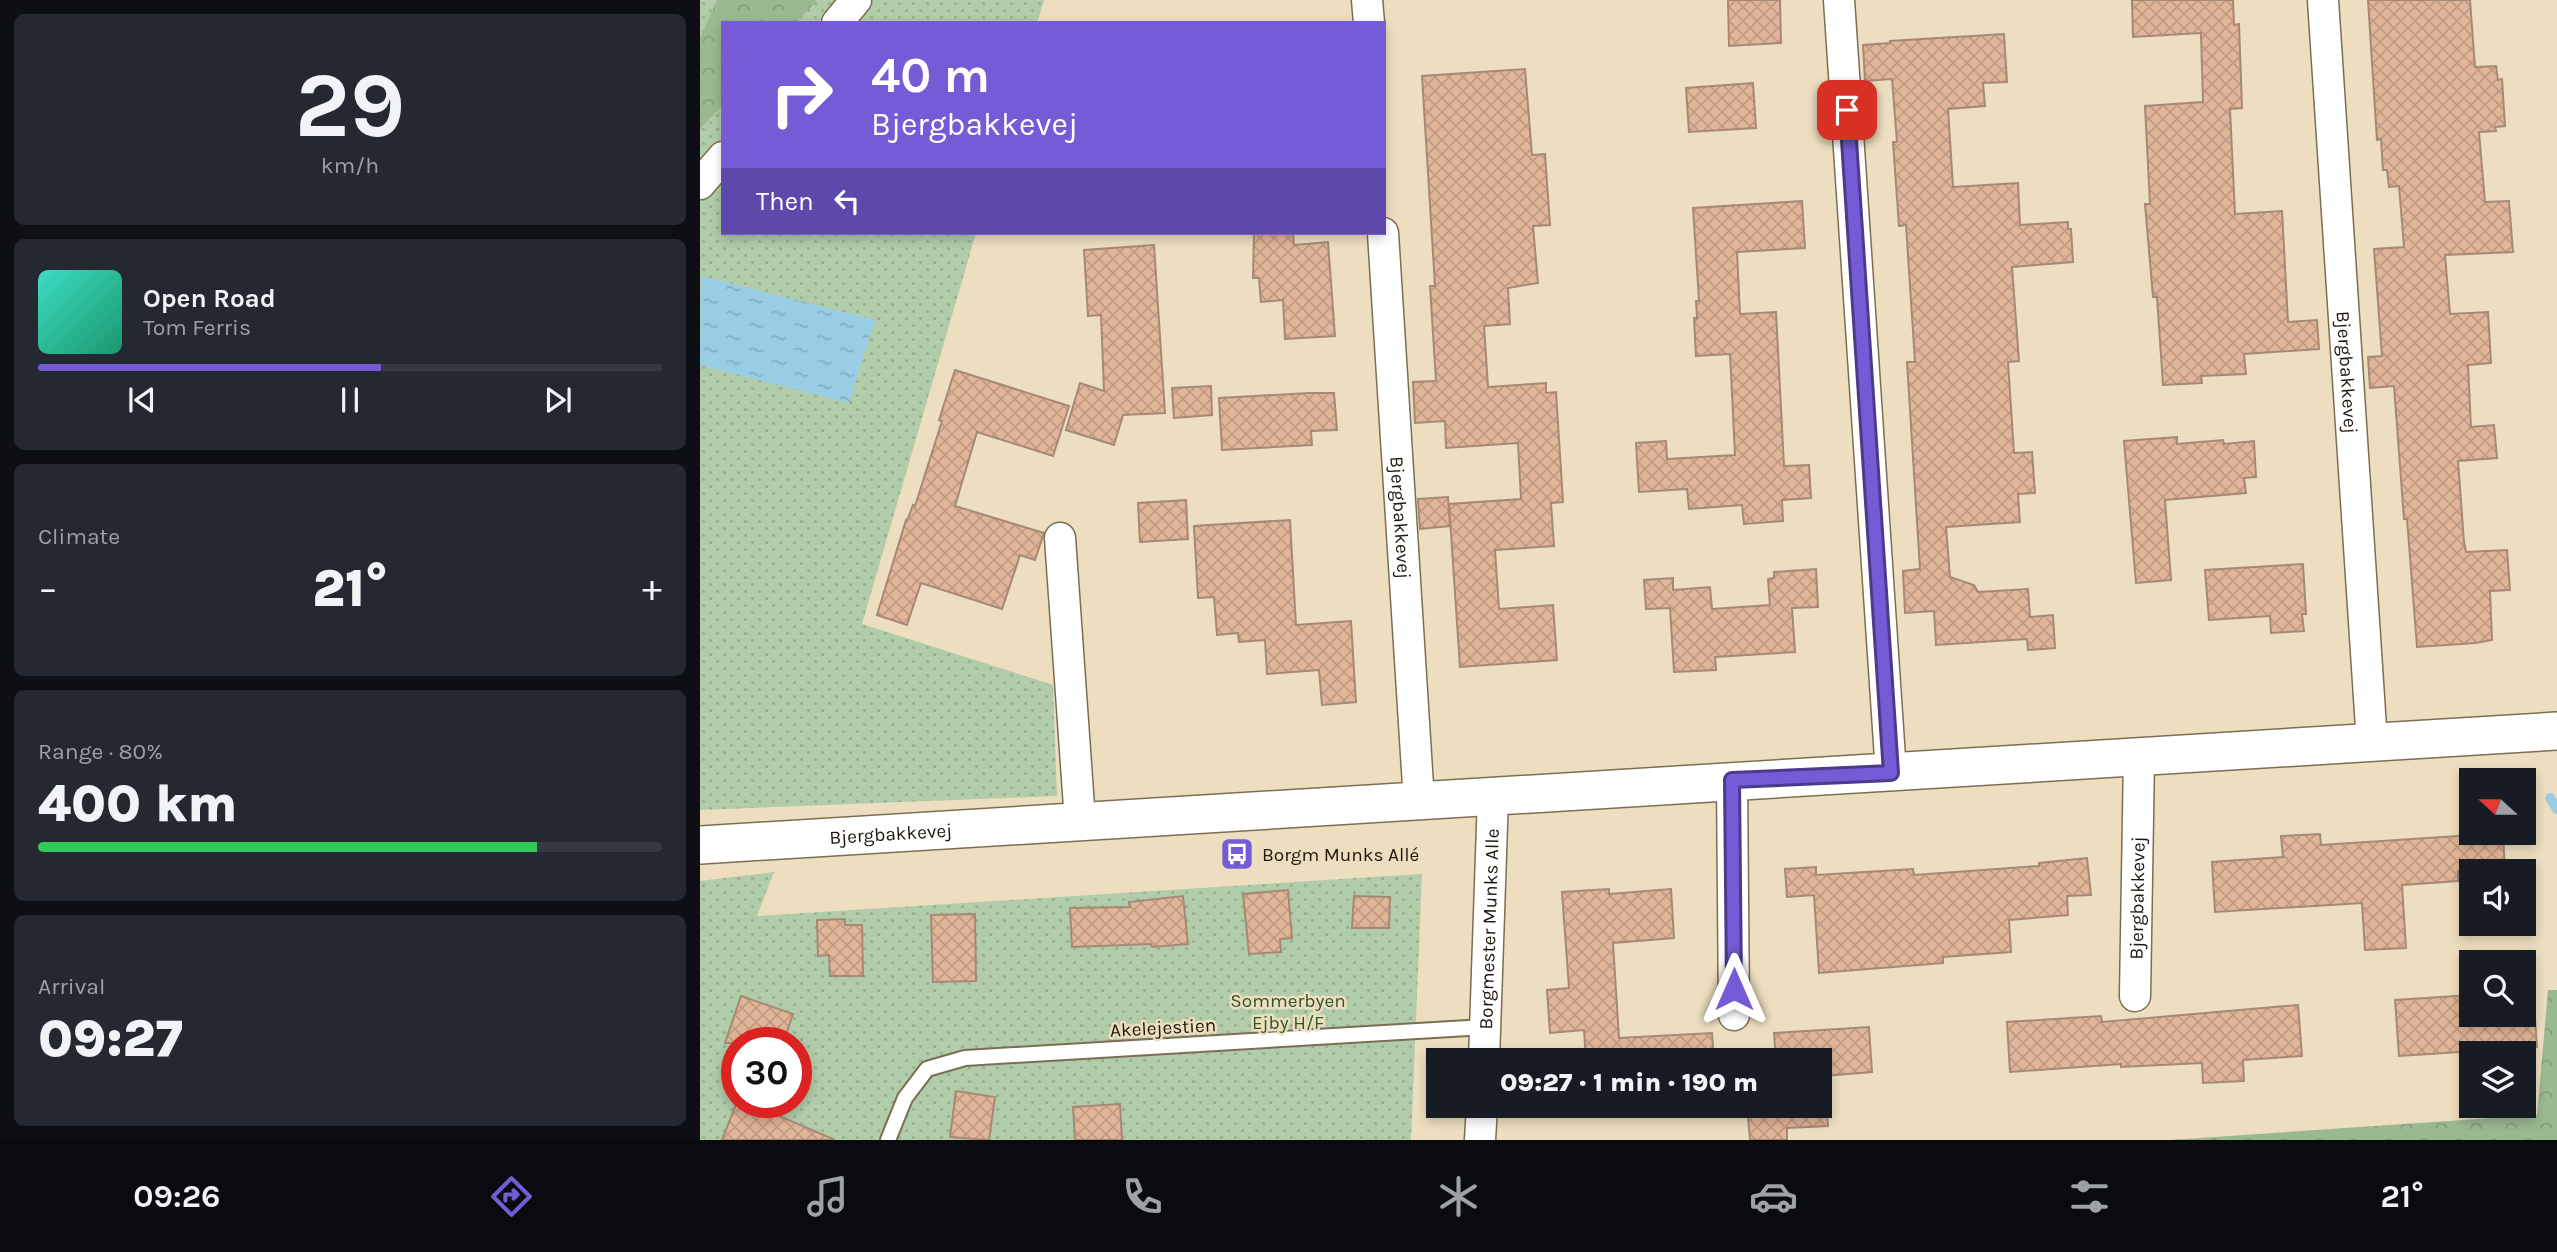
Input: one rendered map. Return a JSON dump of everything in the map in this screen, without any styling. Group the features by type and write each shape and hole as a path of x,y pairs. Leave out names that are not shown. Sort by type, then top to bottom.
{"street":[{"path":"839,21 856,0"},
{"path":"1367,0 1369,21"},
{"path":"1839,0 1891,773"},
{"name":"Bjergbakkevej","path":"2323,0 2372,743"},
{"path":"700,184 721,159"},
{"name":"Bjergbakkevej","path":"1383,235 1419,802"},
{"path":"1060,538 1080,821"},
{"name":"Bjergbakkevej","path":"700,845 2557,731"},
{"name":"Bjergbakkevej","path":"2135,996 2139,757"},
{"path":"1732,780 1734,1015"},
{"name":"Borgmester Munks Alle","path":"1484,1048 1493,796"},
{"path":"1480,1140 1481,1118"}],"lane":[{"name":"Akelejestien","path":"888,1140 905,1098 927,1069 965,1058 1485,1027"}],"green space":[{"path":"700,0 1044,0 1038,21 721,21 721,235 975,235 862,624 1053,685 1057,796 700,810"},
{"path":"717,0 817,0 798,21 721,21 721,106 700,129 700,38"},
{"name":"Sommerbyen Ejby H/F","path":"774,872 757,916 1422,874 1411,1140 700,1140 700,881"},
{"path":"2548,990 2557,990 2557,1140 2170,1140 2493,1118 2536,1118"}],"water":[{"path":"701,276 875,320 849,403 700,365"}],"building":[{"path":"1728,0 1780,0 1781,43 1729,46"},
{"path":"2132,0 2233,0 2234,25 2239,24 2242,108 2230,109 2235,214 2282,211 2288,322 2317,320 2319,349 2244,354 2246,374 2201,376 2202,383 2163,385 2157,297 2153,297 2145,204 2150,204 2145,106 2203,102 2201,33 2133,37"},
{"path":"2368,0 2470,0 2475,67 2496,66 2498,80 2502,79 2505,126 2495,127 2496,131 2479,132 2485,202 2509,201 2513,252 2445,255 2450,314 2488,312 2491,363 2468,365 2471,427 2494,425 2497,458 2458,461 2464,542 2466,552 2507,550 2510,590 2490,591 2492,640 2476,643 2417,647 2394,386 2370,388 2368,357 2382,356 2374,249 2404,247 2399,186 2389,187 2387,170 2383,170 2381,139 2377,140"},
{"path":"2004,34 2007,82 1983,83 1985,106 1948,109 1953,187 2018,183 2020,225 2068,222 2068,229 2071,229 2073,262 2012,267 2019,361 2008,362 2014,453 2032,452 2035,493 2018,494 2020,522 1946,527 1950,577 1974,585 1978,592 2028,589 2030,617 2053,615 2055,648 2028,650 2027,639 1936,645 1934,611 1905,613 1903,571 1920,569 1907,362 1915,362 1906,225 1899,226 1892,79 1865,81 1863,45"},
{"path":"1525,69 1532,155 1545,154 1550,225 1533,226 1538,283 1508,288 1510,324 1484,326 1488,387 1546,383 1546,393 1556,392 1563,502 1551,503 1554,546 1495,550 1499,609 1553,605 1557,660 1460,667 1449,504 1521,499 1518,443 1446,448 1445,421 1415,423 1413,382 1436,381 1430,286 1435,286 1422,76"},
{"path":"1753,83 1756,128 1689,132 1686,88"},
{"path":"1802,201 1805,248 1737,252 1740,314 1776,312 1784,466 1809,465 1811,498 1782,500 1783,521 1744,524 1742,505 1689,509 1687,489 1639,492 1636,443 1666,441 1667,459 1735,455 1730,354 1696,356 1694,318 1697,318 1696,301 1699,301 1693,208"},
{"path":"1254,235 1293,235 1294,245 1328,242 1335,336 1285,339 1283,300 1261,302 1259,278 1253,278"},
{"path":"1154,245 1165,413 1123,415 1114,445 1066,430 1080,383 1104,391 1101,315 1088,316 1084,250"},
{"path":"955,370 1069,406 1053,456 977,432 955,506 1044,533 1035,560 1020,555 1002,609 921,583 907,625 877,615 906,520 913,505 915,506"},
{"path":"1211,386 1212,415 1174,418 1172,388"},
{"path":"1334,393 1337,430 1311,431 1312,445 1222,450 1219,398"},
{"path":"2177,437 2177,444 2223,440 2224,444 2254,441 2256,477 2244,478 2246,493 2165,500 2171,580 2136,583 2124,441"},
{"path":"1448,497 1450,526 1420,529 1418,499"},
{"path":"1186,500 1188,539 1140,542 1138,503"},
{"path":"1290,520 1296,625 1351,621 1356,702 1322,705 1319,670 1267,674 1265,640 1239,642 1238,633 1217,635 1214,597 1198,598 1194,526"},
{"path":"2303,564 2306,614 2302,614 2304,631 2271,633 2270,616 2209,620 2205,570"},
{"path":"1816,569 1818,607 1792,608 1795,652 1715,657 1716,670 1674,672 1670,608 1646,609 1644,580 1673,578 1673,590 1710,587 1712,609 1770,605 1768,579 1774,578 1774,572"},
{"path":"2320,834 2321,845 2459,836 2459,845 2504,845 2504,859 2459,859 2458,881 2402,885 2406,948 2365,950 2362,903 2215,912 2212,862 2283,857 2281,836"},
{"path":"2087,858 2091,895 2067,896 2068,915 2009,920 2011,952 1943,957 1943,963 1819,973 1814,895 1787,897 1785,869 1816,867 1816,875 1913,869 1914,875 2039,866 2039,863"},
{"path":"1609,889 1609,894 1671,889 1674,938 1613,943 1619,1038 1712,1033 1713,1048 1585,1048 1584,1030 1550,1033 1547,990 1569,988 1562,892"},
{"path":"1288,890 1292,938 1280,939 1281,952 1249,954 1243,894"},
{"path":"1183,896 1188,944 1072,947 1070,908 1130,907 1129,902"},
{"path":"1354,896 1390,897 1389,928 1352,928"},
{"path":"975,914 976,981 933,982 931,915"},
{"path":"845,919 845,925 862,925 863,976 830,976 829,955 818,956 817,920"},
{"path":"741,996 793,1014 789,1027 730,1027"},
{"path":"2459,996 2459,1027 2536,1027 2537,1047 2536,1041 2459,1041 2459,1052 2399,1056 2395,1000"},
{"path":"2298,1005 2302,1056 2243,1060 2244,1081 2203,1083 2202,1063 2121,1067 2121,1064 2010,1072 2007,1022 2101,1016 2102,1022"},
{"path":"1869,1027 1872,1072 1832,1075 1832,1048 1775,1048 1774,1033"},
{"path":"956,1091 995,1097 989,1140 950,1137"},
{"path":"1120,1104 1122,1140 1075,1140 1073,1107"},
{"path":"731,1118 784,1118 835,1140 722,1140"},
{"path":"1748,1118 1827,1118 1828,1126 1787,1128 1787,1140 1750,1140"}],"waterway":[{"path":"2550,798 2557,809"}],"place":[{"name":"Borgm Munks Allé","path":"1237,854"}],"route":[{"path":"1734,989 1732,780 1891,773 1847,110"}]}
